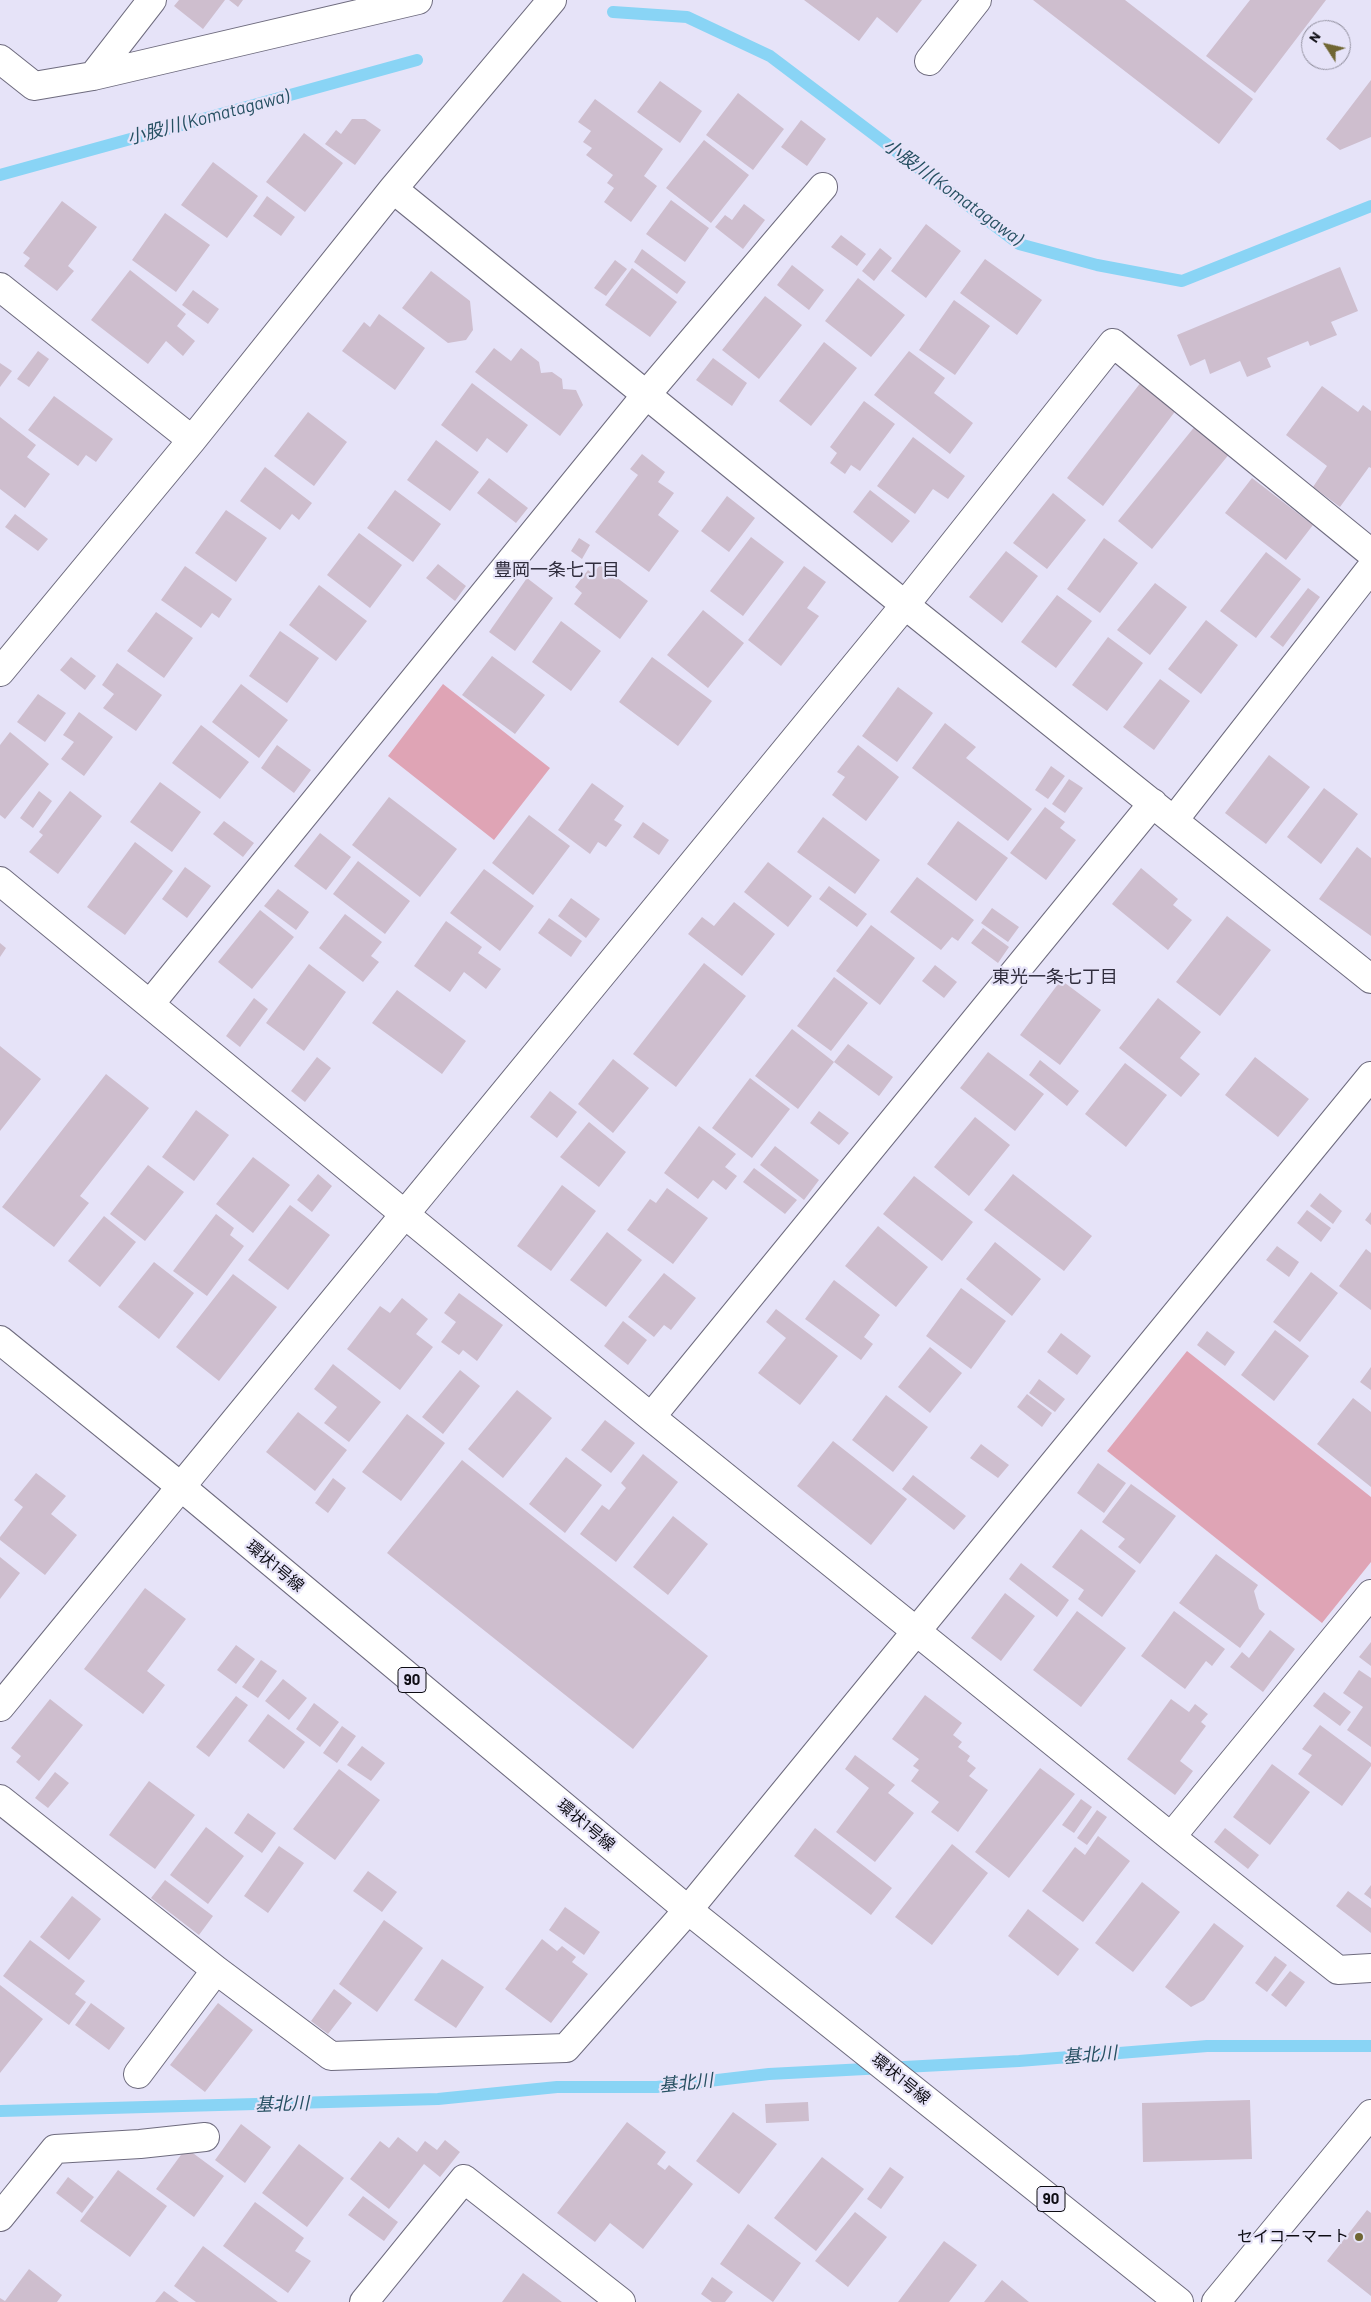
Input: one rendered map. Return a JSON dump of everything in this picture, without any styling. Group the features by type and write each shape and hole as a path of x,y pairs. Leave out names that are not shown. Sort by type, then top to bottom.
{"street":[{"path":"93,76 152,0"},
{"path":"0,59 34,86 93,76 418,0"},
{"path":"0,672 192,440 393,189 552,0"},
{"path":"929,61 977,0"},
{"path":"150,1004 646,394 822,187"},
{"path":"393,189 905,605 1371,979"},
{"path":"0,287 192,440"},
{"path":"0,1707 905,605 1113,343 1371,553"},
{"path":"1174,820 1371,568"},
{"path":"651,1417 1153,803"},
{"path":"0,881 651,1417 1338,1970 1371,1968"},
{"path":"0,1799 216,1970 332,2056 566,2048 688,1910 1371,1076"},
{"name":"環状1号線","path":"0,1340 180,1486 688,1910 826,2018 1179,2302"},
{"path":"1171,1837 1371,1594"},
{"path":"138,2074 216,1970"},
{"path":"1216,2302 1371,2114"},
{"path":"0,2217 55,2149 140,2144 205,2137"},
{"path":"364,2302 464,2179 621,2302"}],"shaded area":[{"path":"443,684 550,768 494,840 388,756"},
{"path":"1187,1351 1371,1497 1371,1562 1322,1623 1107,1451"}],"building":[{"path":"179,0 225,0 203,29 174,6"},
{"path":"229,0 243,0 238,7"},
{"path":"804,0 922,0 897,33 877,17 859,41"},
{"path":"1033,0 1125,0 1253,99 1219,144"},
{"path":"1250,0 1326,0 1311,20 1301,20 1301,33 1255,93 1206,56"},
{"path":"1371,80 1371,137 1340,150 1326,139"},
{"path":"660,81 702,111 680,143 637,112"},
{"path":"738,93 784,129 753,170 706,135"},
{"path":"595,99 663,149 644,176 657,186 631,222 604,202 614,188 607,183 613,175 586,155 592,148 583,142 591,131 578,122"},
{"path":"352,119 365,119 381,130 355,165 325,144 336,130 341,134"},
{"path":"801,120 826,139 807,166 781,147"},
{"path":"304,133 343,163 305,212 266,182"},
{"path":"704,140 749,175 711,223 666,188"},
{"path":"213,162 258,196 227,238 181,205"},
{"path":"267,196 295,217 281,236 253,216"},
{"path":"671,200 709,228 685,262 646,234"},
{"path":"62,201 97,227 68,266 74,271 57,291 24,266 30,258 23,253"},
{"path":"744,204 765,220 743,249 715,227 725,215 732,220"},
{"path":"165,213 210,245 176,292 132,260"},
{"path":"926,224 961,251 926,298 891,271"},
{"path":"841,235 866,254 857,266 831,247"},
{"path":"880,248 892,258 874,281 862,271"},
{"path":"642,249 686,282 677,294 634,262"},
{"path":"985,259 1042,300 1017,335 960,293"},
{"path":"615,260 627,269 606,296 594,288"},
{"path":"792,265 824,290 809,310 777,285"},
{"path":"1340,267 1358,311 1331,322 1337,335 1310,346 1308,341 1267,358 1271,367 1247,377 1240,361 1210,374 1205,359 1190,366 1177,335"},
{"path":"632,268 677,302 650,337 605,305"},
{"path":"130,270 186,314 177,326 195,341 183,356 166,341 148,364 91,320"},
{"path":"431,271 470,301 473,330 466,340 448,343 402,308"},
{"path":"858,278 905,315 871,357 825,321"},
{"path":"193,290 219,309 208,324 182,305"},
{"path":"765,296 802,325 759,379 722,350"},
{"path":"954,300 990,326 955,375 919,350"},
{"path":"379,314 425,348 395,390 342,351 364,322 370,327"},
{"path":"824,342 857,368 811,426 779,401"},
{"path":"494,348 511,361 521,348 539,362 541,373 552,372 562,379 563,389 576,390 583,405 560,436 475,372"},
{"path":"38,351 49,359 29,387 17,379"},
{"path":"909,351 945,378 934,393 973,423 950,454 874,395"},
{"path":"713,358 747,383 732,406 696,380"},
{"path":"0,363 12,371 0,387"},
{"path":"1145,377 1180,405 1103,506 1067,478"},
{"path":"472,383 528,425 507,453 487,438 477,452 441,425"},
{"path":"1322,386 1358,412 1363,405 1371,411 1371,468 1369,467 1340,507 1313,487 1327,466 1286,435"},
{"path":"54,396 113,439 96,462 86,455 78,466 28,430"},
{"path":"864,401 895,424 860,471 851,465 845,474 830,463 837,453 830,447"},
{"path":"308,412 347,442 314,486 274,456"},
{"path":"0,417 36,445 27,457 50,474 25,508 0,489"},
{"path":"1196,425 1230,453 1152,549 1118,521"},
{"path":"913,437 965,476 948,499 933,489 915,514 877,486"},
{"path":"436,440 479,472 450,511 407,480"},
{"path":"642,454 665,472 658,482 674,493 658,515 679,531 649,572 595,532 638,475 630,469"},
{"path":"265,467 312,503 299,520 292,514 280,530 240,501"},
{"path":"489,478 528,508 516,523 477,493"},
{"path":"1252,478 1313,525 1286,560 1225,513"},
{"path":"395,490 441,524 413,562 367,528"},
{"path":"870,490 910,521 892,543 853,512"},
{"path":"1053,493 1086,520 1047,569 1013,543"},
{"path":"727,496 755,518 729,552 701,531"},
{"path":"226,510 267,538 236,582 195,553"},
{"path":"15,514 48,539 38,551 5,527"},
{"path":"359,533 402,565 370,608 327,575"},
{"path":"751,537 784,562 743,616 710,591"},
{"path":"579,538 590,545 582,559 571,551"},
{"path":"1104,538 1138,563 1100,613 1067,589"},
{"path":"1006,551 1038,576 1002,623 969,597"},
{"path":"1266,552 1301,579 1256,638 1220,611"},
{"path":"438,564 466,586 455,601 426,578"},
{"path":"600,565 648,601 620,639 574,604 582,593 575,587 588,570 593,574"},
{"path":"185,566 232,599 219,618 212,613 201,628 161,600"},
{"path":"804,566 826,582 807,608 819,616 781,666 748,640"},
{"path":"527,578 553,598 515,651 489,632"},
{"path":"1155,583 1187,607 1150,655 1117,630"},
{"path":"319,585 367,621 336,661 289,625"},
{"path":"1308,588 1320,597 1283,647 1270,637"},
{"path":"1057,595 1092,621 1056,668 1021,642"},
{"path":"703,610 744,643 708,688 667,655"},
{"path":"156,612 193,638 164,678 127,651"},
{"path":"1206,620 1238,645 1201,694 1168,669"},
{"path":"561,621 601,651 571,691 532,662"},
{"path":"280,631 319,658 287,703 249,676"},
{"path":"1108,637 1143,663 1107,711 1072,685"},
{"path":"492,656 545,695 515,734 462,695"},
{"path":"71,657 96,676 85,690 60,670"},
{"path":"652,657 712,701 678,746 619,702"},
{"path":"117,663 162,695 136,731 103,708 114,694 102,685"},
{"path":"1160,679 1190,701 1154,750 1123,727"},
{"path":"241,684 288,720 259,758 212,722"},
{"path":"898,687 933,713 897,762 862,736"},
{"path":"38,694 66,713 45,742 17,722"},
{"path":"79,712 113,737 84,776 61,759 74,742 63,735"},
{"path":"945,723 976,747 966,758 1032,809 1008,841 912,768"},
{"path":"201,725 249,762 220,799 172,763"},
{"path":"10,732 49,764 5,819 0,815 0,745"},
{"path":"277,745 311,770 294,793 261,768"},
{"path":"858,745 899,777 866,821 832,795 845,777 837,772"},
{"path":"1269,755 1310,787 1266,844 1225,813"},
{"path":"1051,766 1065,776 1048,799 1035,790"},
{"path":"1069,779 1083,788 1065,813 1052,804"},
{"path":"160,782 201,812 172,852 130,822"},
{"path":"592,783 624,806 614,820 622,825 606,847 598,842 590,854 558,830"},
{"path":"1324,788 1358,814 1321,864 1287,837"},
{"path":"39,791 52,801 33,828 20,818"},
{"path":"70,791 102,816 58,874 29,852 43,835 39,832"},
{"path":"389,797 457,849 420,897 352,845"},
{"path":"1045,807 1065,822 1060,828 1076,840 1046,880 1010,853"},
{"path":"529,815 570,846 533,895 492,863"},
{"path":"823,817 880,860 855,894 797,852"},
{"path":"224,821 254,843 243,857 213,834"},
{"path":"958,821 1008,858 976,901 927,864"},
{"path":"643,822 669,840 659,855 633,837"},
{"path":"320,833 351,857 326,890 294,866"},
{"path":"135,842 173,871 125,935 87,907"},
{"path":"1357,847 1371,858 1371,936 1319,899"},
{"path":"358,861 410,901 385,934 333,894"},
{"path":"768,862 812,896 788,927 744,892"},
{"path":"185,867 211,886 187,918 162,899"},
{"path":"1141,868 1178,899 1173,905 1192,920 1168,950 1112,904"},
{"path":"484,869 534,906 500,951 450,913"},
{"path":"917,877 974,920 958,941 952,937 941,950 890,912"},
{"path":"829,886 867,914 857,927 819,899"},
{"path":"278,889 309,912 296,930 264,906"},
{"path":"571,898 600,919 586,938 558,916"},
{"path":"734,902 775,934 742,976 688,934 702,917 714,926"},
{"path":"992,908 1019,927 1008,942 981,923"},
{"path":"260,910 294,937 252,989 218,962"},
{"path":"345,914 382,942 371,956 379,962 363,982 319,948"},
{"path":"1227,916 1271,950 1220,1016 1176,982"},
{"path":"549,918 582,941 571,957 538,933"},
{"path":"446,921 482,947 478,953 501,969 486,989 464,972 450,992 414,966"},
{"path":"871,925 915,958 880,1005 836,971"},
{"path":"983,928 1009,947 998,963 971,943"},
{"path":"0,943 6,948 0,957"},
{"path":"704,963 746,996 676,1087 633,1054"},
{"path":"309,964 346,992 304,1051 266,1023"},
{"path":"935,965 957,982 944,998 922,981"},
{"path":"834,977 868,1003 831,1051 797,1026"},
{"path":"1061,980 1101,1010 1060,1065 1020,1035"},
{"path":"397,990 466,1041 442,1074 372,1023"},
{"path":"254,998 268,1009 240,1047 226,1036"},
{"path":"1158,998 1201,1032 1180,1058 1200,1074 1181,1097 1119,1048"},
{"path":"792,1029 834,1062 798,1109 755,1076"},
{"path":"848,1044 893,1077 879,1096 834,1062"},
{"path":"0,1046 41,1079 0,1131"},
{"path":"988,1052 1044,1094 1015,1131 960,1088"},
{"path":"317,1057 331,1068 305,1102 291,1091"},
{"path":"1255,1057 1309,1099 1278,1137 1225,1095"},
{"path":"613,1059 649,1088 613,1133 578,1104"},
{"path":"1040,1060 1079,1091 1067,1106 1029,1075"},
{"path":"1125,1063 1167,1095 1126,1147 1085,1114"},
{"path":"106,1074 149,1108 80,1196 89,1203 54,1247 2,1207"},
{"path":"750,1078 790,1109 752,1158 712,1128"},
{"path":"550,1091 577,1112 557,1138 530,1117"},
{"path":"196,1110 229,1135 194,1181 162,1157"},
{"path":"819,1111 849,1133 839,1145 810,1123"},
{"path":"975,1117 1010,1145 969,1196 934,1167"},
{"path":"589,1122 626,1152 599,1187 560,1157"},
{"path":"699,1126 736,1154 725,1167 737,1176 726,1190 713,1180 698,1199 664,1173"},
{"path":"775,1146 819,1180 804,1200 760,1165"},
{"path":"253,1157 290,1185 253,1233 216,1204"},
{"path":"148,1165 184,1192 145,1241 110,1214"},
{"path":"754,1168 797,1200 785,1214 743,1182"},
{"path":"318,1174 332,1186 312,1212 297,1200"},
{"path":"1013,1174 1092,1236 1064,1271 984,1210"},
{"path":"914,1176 973,1222 942,1261 883,1214"},
{"path":"562,1185 596,1211 551,1271 517,1246"},
{"path":"667,1188 708,1218 673,1264 627,1230 650,1199 656,1203"},
{"path":"1320,1193 1342,1211 1333,1224 1310,1206"},
{"path":"290,1205 330,1235 288,1290 248,1260"},
{"path":"1307,1210 1331,1228 1321,1242 1297,1223"},
{"path":"1371,1212 1371,1225 1365,1220"},
{"path":"216,1214 234,1228 230,1235 244,1246 207,1296 173,1271"},
{"path":"104,1216 136,1242 100,1287 68,1261"},
{"path":"878,1226 928,1267 896,1307 845,1266"},
{"path":"607,1232 642,1260 606,1307 570,1280"},
{"path":"995,1242 1041,1279 1012,1316 966,1279"},
{"path":"1277,1246 1299,1262 1289,1277 1266,1260"},
{"path":"1366,1249 1371,1253 1371,1310 1339,1286"},
{"path":"154,1262 194,1293 159,1339 118,1307"},
{"path":"1311,1272 1338,1293 1300,1342 1273,1322"},
{"path":"664,1273 696,1298 671,1330 664,1325 654,1337 628,1317"},
{"path":"233,1274 277,1307 219,1381 176,1347"},
{"path":"834,1280 880,1315 864,1337 873,1344 861,1360 805,1319"},
{"path":"961,1288 1006,1321 971,1369 926,1336"},
{"path":"459,1293 503,1325 477,1361 463,1350 459,1355 441,1342 456,1322 444,1313"},
{"path":"402,1298 428,1319 416,1334 433,1347 400,1390 347,1349 380,1306 390,1313"},
{"path":"776,1309 838,1356 800,1405 758,1373 786,1338 766,1322"},
{"path":"623,1321 647,1340 628,1365 604,1346"},
{"path":"1275,1330 1309,1356 1274,1401 1241,1375"},
{"path":"1207,1331 1235,1352 1225,1366 1197,1345"},
{"path":"1061,1333 1091,1356 1077,1375 1047,1352"},
{"path":"930,1347 962,1373 930,1413 898,1387"},
{"path":"333,1364 381,1402 349,1442 324,1423 337,1407 314,1389"},
{"path":"1371,1367 1371,1390 1360,1382"},
{"path":"460,1370 480,1386 443,1434 422,1417"},
{"path":"1039,1379 1065,1399 1055,1412 1029,1393"},
{"path":"517,1390 552,1418 503,1478 468,1449"},
{"path":"1027,1394 1052,1413 1042,1427 1017,1407"},
{"path":"886,1395 928,1427 893,1472 852,1440"},
{"path":"1353,1398 1371,1412 1371,1487 1317,1444"},
{"path":"298,1412 347,1450 315,1491 266,1452"},
{"path":"407,1414 445,1443 401,1501 362,1472"},
{"path":"605,1420 635,1443 611,1473 581,1450"},
{"path":"833,1441 907,1499 871,1545 797,1486"},
{"path":"981,1444 1009,1465 998,1478 970,1458"},
{"path":"643,1454 678,1482 616,1562 580,1534 602,1505 609,1510 626,1488 621,1483"},
{"path":"566,1457 602,1485 565,1533 529,1504"},
{"path":"462,1460 708,1656 633,1749 387,1553"},
{"path":"1098,1463 1126,1483 1104,1513 1077,1493"},
{"path":"36,1473 66,1496 51,1514 77,1535 45,1575 0,1540 0,1537 23,1507 14,1500"},
{"path":"913,1475 966,1516 954,1530 902,1489"},
{"path":"333,1478 346,1488 328,1513 315,1503"},
{"path":"1131,1484 1176,1516 1140,1564 1118,1547 1125,1539 1102,1522"},
{"path":"673,1516 708,1544 668,1595 633,1567"},
{"path":"1081,1529 1136,1571 1102,1617 1078,1599 1084,1590 1052,1567"},
{"path":"1216,1554 1258,1585 1254,1591 1259,1609 1265,1614 1240,1648 1179,1603"},
{"path":"0,1557 20,1573 0,1599"},
{"path":"1021,1563 1069,1600 1057,1617 1009,1579"},
{"path":"145,1588 186,1619 147,1671 165,1685 143,1714 84,1669"},
{"path":"1005,1593 1035,1616 1001,1661 971,1638"},
{"path":"1077,1611 1126,1648 1081,1707 1033,1670"},
{"path":"1174,1611 1225,1649 1212,1666 1206,1661 1185,1689 1141,1656"},
{"path":"1270,1630 1295,1649 1263,1692 1230,1667 1242,1652 1249,1658"},
{"path":"1371,1642 1371,1666 1359,1657"},
{"path":"236,1645 255,1659 236,1684 217,1670"},
{"path":"261,1660 277,1671 258,1698 242,1687"},
{"path":"1359,1670 1371,1678 1371,1747 1347,1730 1363,1707 1343,1693"},
{"path":"283,1679 307,1698 289,1720 265,1701"},
{"path":"1324,1692 1351,1712 1340,1726 1313,1706"},
{"path":"925,1695 962,1723 953,1735 962,1742 958,1747 970,1756 967,1761 976,1768 969,1776 988,1790 958,1832 931,1812 939,1802 911,1781 919,1770 913,1766 919,1759 892,1739"},
{"path":"236,1696 248,1705 209,1757 196,1747"},
{"path":"50,1699 83,1725 39,1781 16,1762 21,1756 11,1748"},
{"path":"1171,1699 1189,1712 1195,1704 1208,1714 1201,1722 1206,1726 1180,1761 1193,1771 1175,1795 1127,1759"},
{"path":"314,1703 339,1722 320,1747 296,1729"},
{"path":"268,1714 305,1742 284,1769 248,1741"},
{"path":"1320,1725 1371,1763 1371,1766 1342,1806 1298,1774 1312,1755 1302,1749"},
{"path":"342,1726 356,1736 337,1763 323,1753"},
{"path":"362,1746 385,1763 371,1781 347,1765"},
{"path":"855,1755 895,1785 888,1793 914,1813 875,1862 836,1832 869,1788 845,1769"},
{"path":"1272,1764 1310,1792 1270,1845 1233,1817"},
{"path":"1040,1768 1075,1794 1009,1878 975,1852"},
{"path":"339,1769 380,1800 335,1860 293,1829"},
{"path":"55,1772 69,1783 48,1808 35,1798"},
{"path":"149,1781 195,1815 155,1869 109,1835"},
{"path":"1081,1799 1092,1807 1074,1833 1062,1825"},
{"path":"1097,1810 1107,1817 1087,1845 1077,1838"},
{"path":"248,1813 276,1833 262,1853 234,1833"},
{"path":"206,1827 244,1856 208,1904 170,1875"},
{"path":"815,1828 892,1888 871,1915 794,1856"},
{"path":"1225,1828 1259,1855 1248,1869 1214,1842"},
{"path":"1098,1836 1130,1861 1083,1922 1042,1891 1075,1847 1085,1855"},
{"path":"952,1844 988,1873 932,1945 895,1917"},
{"path":"279,1846 304,1863 268,1913 244,1896"},
{"path":"368,1871 397,1892 382,1912 353,1891"},
{"path":"165,1880 213,1916 199,1935 151,1898"},
{"path":"1142,1882 1180,1912 1133,1972 1095,1943"},
{"path":"1371,1885 1371,1899 1364,1894"},
{"path":"1348,1891 1371,1908 1371,1933 1336,1906"},
{"path":"72,1896 101,1919 69,1960 40,1937"},
{"path":"565,1907 600,1932 584,1955 549,1930"},
{"path":"1028,1909 1079,1949 1058,1976 1008,1936"},
{"path":"384,1920 423,1948 377,2012 339,1984"},
{"path":"1214,1923 1244,1946 1204,2000 1191,2007 1165,1987"},
{"path":"542,1939 557,1951 562,1946 576,1957 572,1962 588,1974 551,2023 505,1989"},
{"path":"30,1940 85,1981 75,1994 86,2002 69,2025 3,1976"},
{"path":"1275,1956 1287,1965 1267,1992 1255,1983"},
{"path":"442,1959 484,1987 456,2028 414,2000"},
{"path":"1290,1971 1305,1982 1286,2007 1271,1995"},
{"path":"0,1985 43,2019 0,2073"},
{"path":"334,1989 352,2003 328,2034 311,2021"},
{"path":"91,2003 125,2028 109,2050 75,2025"},
{"path":"218,2003 253,2030 205,2092 170,2065"},
{"path":"1250,2100 1252,2159 1143,2162 1142,2103"},
{"path":"808,2102 809,2121 766,2123 765,2104"},
{"path":"733,2112 777,2144 739,2194 696,2161"},
{"path":"627,2122 666,2152 657,2164 665,2170 669,2165 693,2184 643,2249 610,2223 595,2242 557,2213"},
{"path":"241,2124 271,2147 245,2183 215,2160"},
{"path":"398,2137 417,2152 425,2141 437,2150 445,2140 460,2152 440,2177 424,2164 389,2209 350,2179 380,2141 389,2148"},
{"path":"299,2144 344,2178 307,2227 262,2193"},
{"path":"186,2148 224,2176 194,2217 156,2189"},
{"path":"822,2157 864,2189 816,2251 774,2218"},
{"path":"890,2167 904,2177 881,2209 867,2199"},
{"path":"118,2170 167,2206 130,2257 80,2221"},
{"path":"68,2177 94,2197 82,2213 56,2193"},
{"path":"363,2196 398,2222 384,2241 348,2215"},
{"path":"255,2202 304,2238 295,2251 311,2261 288,2293 223,2246"},
{"name":"セイコーマート","path":"1367,2210 1371,2213 1371,2296 1327,2261"},
{"path":"855,2212 887,2237 848,2287 815,2261"},
{"path":"748,2224 801,2263 773,2302 720,2264"},
{"path":"944,2241 977,2265 949,2302 898,2302"},
{"path":"203,2246 278,2302 196,2302 174,2286"},
{"path":"29,2269 62,2295 57,2302 0,2302 0,2298 5,2301"},
{"path":"523,2273 562,2302 502,2302"},
{"path":"712,2277 733,2292 725,2302 712,2302 701,2294"},
{"path":"1002,2280 1029,2302 984,2302"},
{"path":"164,2291 179,2302 155,2302"}],"waterway":[{"name":"小股川 (Komatagawa)","path":"613,12 687,17 770,56 1019,244 1097,265 1182,281 1371,206"},
{"name":"小股川 (Komatagawa)","path":"0,175 417,60"},
{"name":"基北川","path":"0,2111 438,2099 557,2087 657,2087 769,2074 1019,2061 1207,2046 1371,2046"}],"place":[{"name":"セイコーマート","path":"1359,2237"}],"district":[{"name":"豊岡一条七丁目","path":"557,570"},
{"name":"東光一条七丁目","path":"1055,977"}]}
